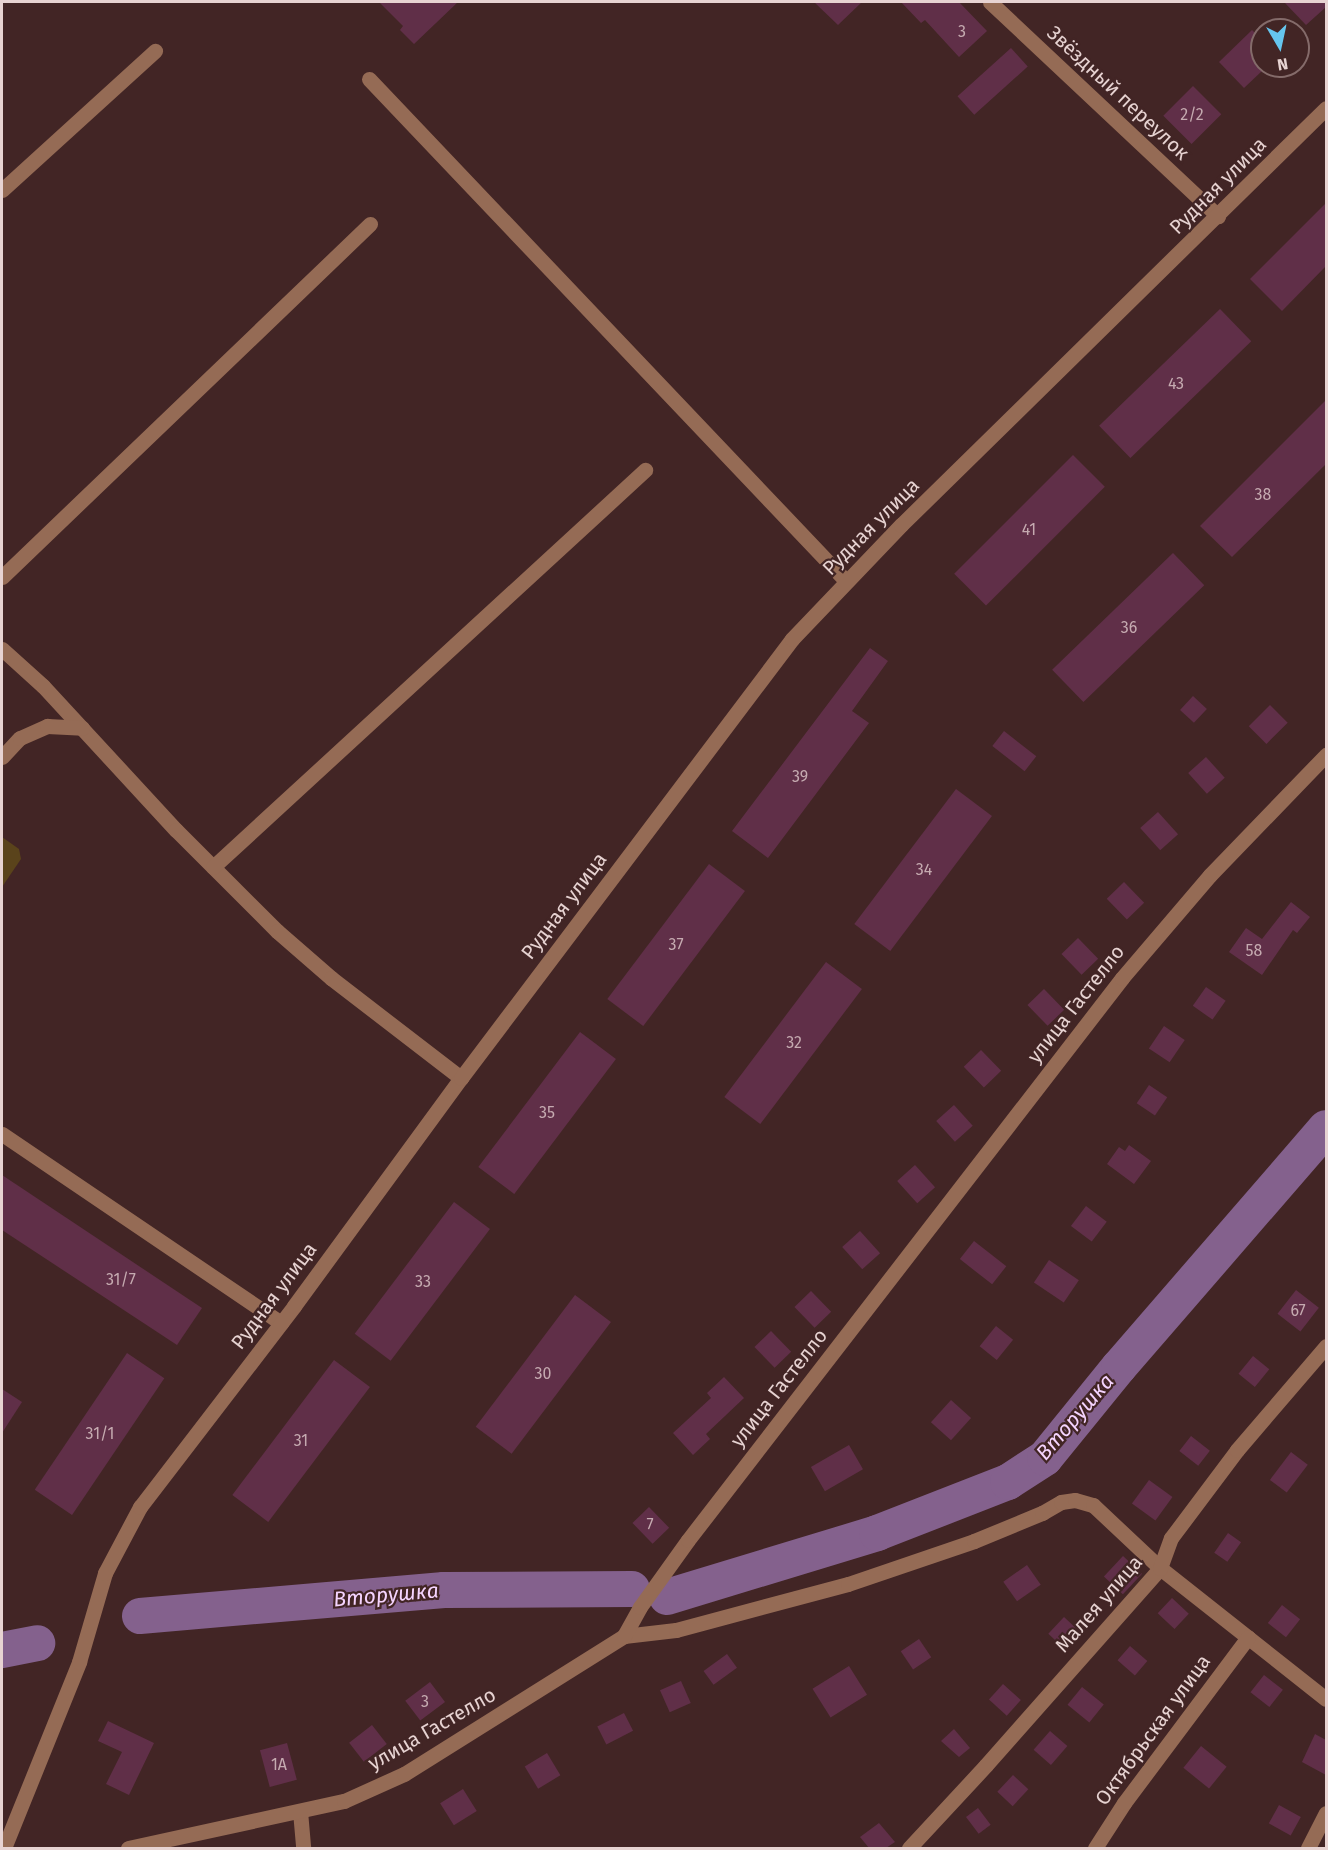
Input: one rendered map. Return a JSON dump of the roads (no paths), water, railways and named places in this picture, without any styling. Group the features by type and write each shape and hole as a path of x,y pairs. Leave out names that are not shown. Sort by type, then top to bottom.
{"street":[{"name":"Звёздный переулок","path":"990,2 1218,216"},
{"path":"2,190 155,51"},
{"path":"369,79 846,581"},
{"name":"Рудная улица","path":"4,1848 79,1662 105,1573 140,1507 281,1323 461,1078 792,639 846,581 1326,108"},
{"path":"2,576 370,224"},
{"path":"213,867 645,470"},
{"path":"2,649 43,686 276,931 322,970 461,1078"},
{"path":"2,757 20,738 46,726 82,728"},
{"name":"улица Гастелло","path":"128,1848 344,1801 404,1774 624,1636 640,1607 688,1540 1122,978 1210,875 1326,755"},
{"path":"2,1134 281,1323"},
{"name":"Малея улица","path":"909,1848 986,1765 1160,1568 1171,1539 1238,1450 1326,1346"},
{"path":"624,1636 676,1630 848,1584 974,1541 1042,1513 1062,1502 1075,1500 1093,1505 1160,1568 1326,1699"},
{"name":"Октябрьская улица","path":"1095,1848 1130,1794 1248,1637"},
{"path":"300,1811 303,1848"},
{"path":"1308,1848 1326,1813"}],"waterway":[{"name":"Вторушка","path":"667,1597 877,1533 1008,1482 1045,1458 1119,1367 1326,1128"},
{"name":"Вторушка","path":"140,1616 444,1590 632,1589"},
{"name":"Вторушка","path":"2,1650 37,1643"}]}
